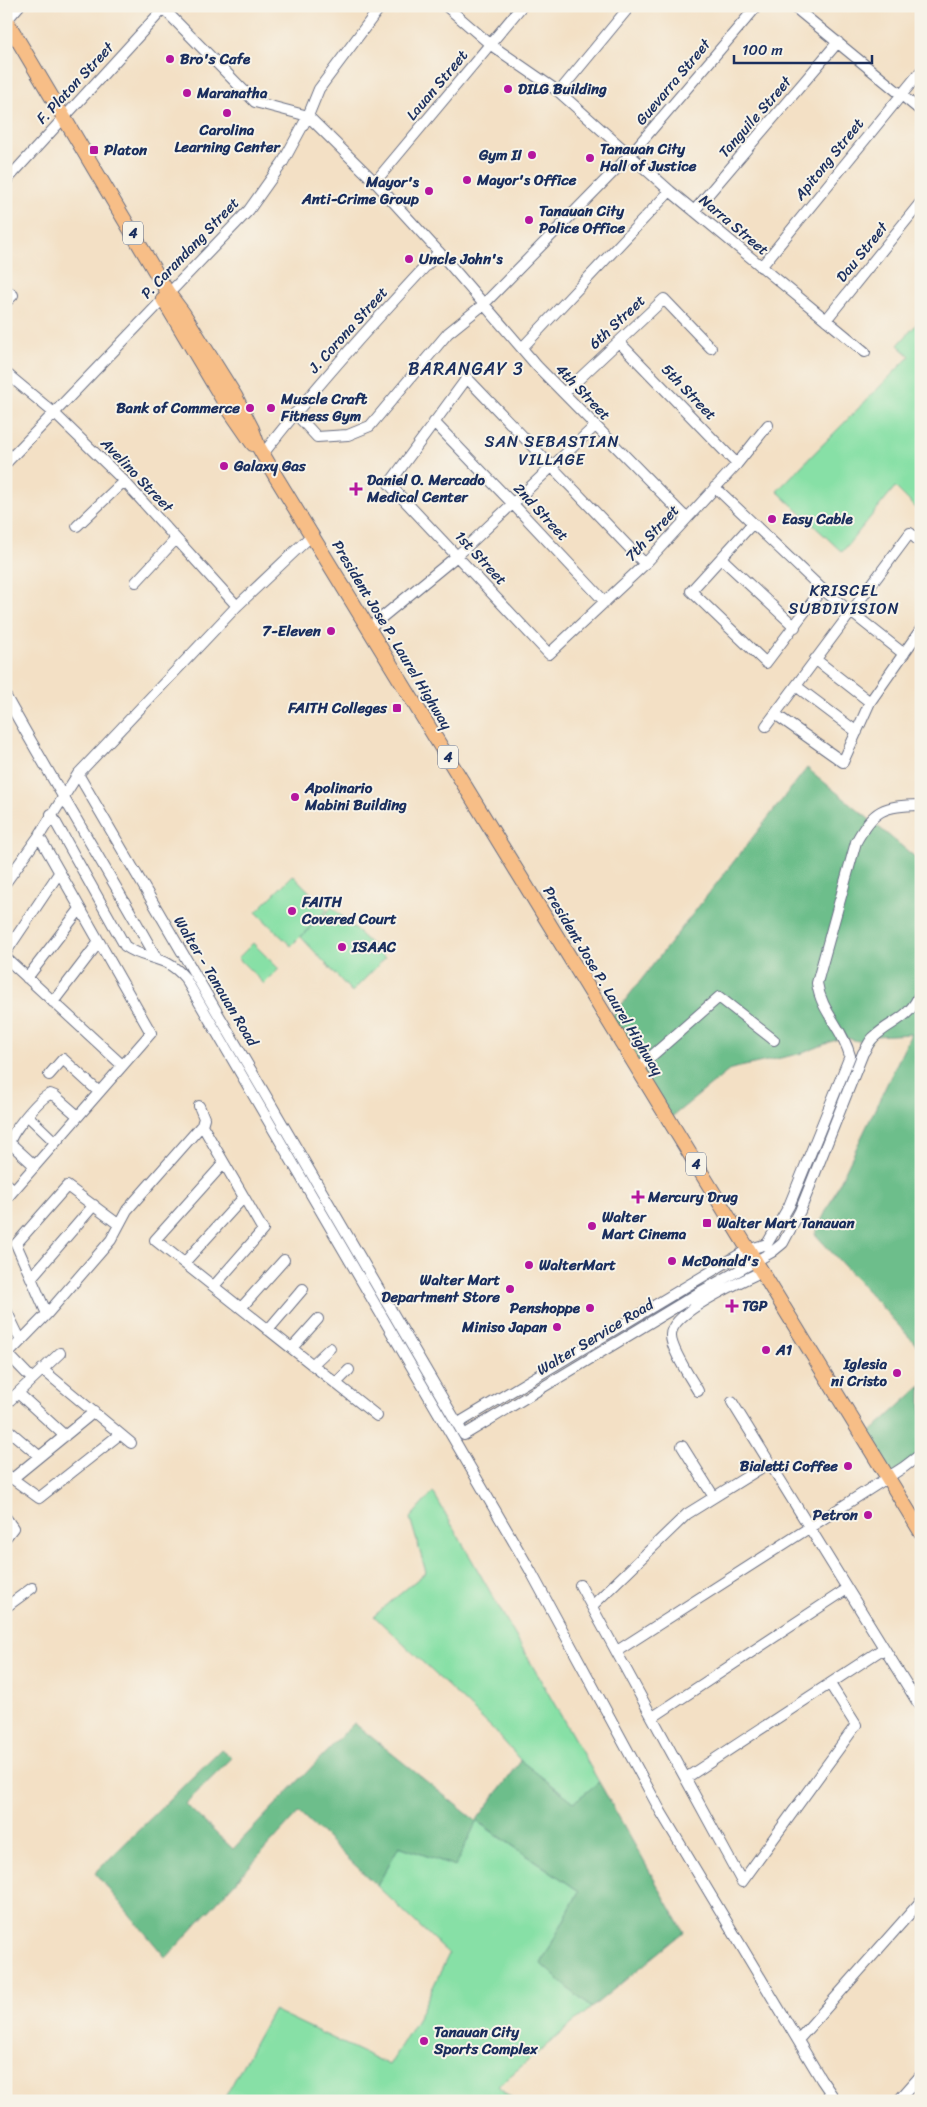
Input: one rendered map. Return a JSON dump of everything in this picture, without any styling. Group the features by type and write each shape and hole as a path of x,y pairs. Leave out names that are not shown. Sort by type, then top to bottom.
{"highway":[{"name":"President Jose P. Laurel Highway","path":"6,20 61,120 165,296 235,396 261,450 312,535 921,1532"},
{"name":"President Jose P. Laurel Highway","path":"6,35 61,120"}],"street":[{"path":"6,20 20,6"},
{"name":"P. Carandang Street","path":"6,463 249,210 283,162 308,116 319,89 382,6"},
{"name":"Narra Street","path":"446,6 490,45 559,92 694,211 864,352"},
{"name":"Lauan Street","path":"375,182 522,6"},
{"path":"559,92 630,6"},
{"name":"Guevarra Street","path":"295,413 317,437 348,435 370,426 448,334 484,304 630,155 757,6"},
{"path":"793,6 921,111"},
{"path":"164,7 255,102 308,116"},
{"name":"F. Platon Street","path":"6,180 164,7"},
{"name":"Tanguile Street","path":"694,211 838,42"},
{"name":"Apitong Street","path":"761,266 901,93 921,71"},
{"name":"4th Street","path":"308,116 375,182 439,252 522,348 595,426 686,518"},
{"path":"522,348 670,190"},
{"name":"Dau Street","path":"826,320 921,202"},
{"name":"J. Corona Street","path":"261,450 360,336 439,252"},
{"name":"6th Street","path":"564,393 664,299 711,348"},
{"name":"5th Street","path":"619,342 737,464"},
{"name":"Avelino Street","path":"6,373 54,413 124,480 237,606"},
{"path":"434,422 467,378 645,564"},
{"name":"1st Street","path":"434,422 389,484 458,555 549,654"},
{"name":"2nd Street","path":"434,422 605,602"},
{"name":"7th Street","path":"549,654 645,564 737,464 768,425"},
{"path":"369,628 458,555 595,426"},
{"path":"77,526 124,480"},
{"path":"715,486 822,589 904,654"},
{"path":"753,523 691,591 766,663 822,589"},
{"path":"766,726 910,532 921,543"},
{"path":"6,882 39,836 51,814 78,774 237,606 312,535"},
{"path":"136,582 176,539"},
{"path":"721,558 795,626"},
{"path":"775,714 843,762 870,702 921,629"},
{"path":"816,659 870,702"},
{"path":"796,686 857,732"},
{"path":"6,697 62,798 101,860 158,959"},
{"name":"Walter - Tanauan Road","path":"78,774 458,1424"},
{"path":"754,1261 767,1244 789,1206 850,1056 843,1038 819,997 817,983 856,842 867,822 880,811 898,806 921,805"},
{"path":"51,814 126,946 134,951 176,967 185,978 530,1570 661,1812 836,2101"},
{"path":"6,1199 10,1187 35,1166 151,1033 39,836"},
{"path":"6,952 59,873"},
{"path":"27,978 80,909"},
{"path":"53,1002 98,942"},
{"path":"6,958 122,1065"},
{"path":"698,1391 670,1336 673,1327 698,1304 754,1261 772,1252 783,1243 800,1211 861,1059 872,1038 904,1017 911,1010 921,992"},
{"path":"638,1068 719,997 774,1040"},
{"path":"850,1056 861,1059"},
{"path":"49,1075 63,1059 99,1092"},
{"path":"35,1166 10,1143 11,1137 43,1098 50,1094 55,1096 78,1116"},
{"path":"32,1379 7,1353 47,1314 111,1240 127,1210 202,1125 204,1118 199,1106"},
{"path":"28,1116 55,1142"},
{"path":"202,1125 263,1230 214,1286"},
{"path":"224,1163 155,1240 377,1416"},
{"path":"47,1314 16,1244 67,1186 118,1224"},
{"path":"184,1263 244,1197"},
{"path":"31,1278 94,1206"},
{"path":"241,1308 284,1260"},
{"name":"Walter Service Road","path":"731,1260 754,1261 464,1435 458,1424 731,1260"},
{"path":"268,1330 303,1289"},
{"path":"6,1310 21,1341"},
{"path":"292,1348 318,1318"},
{"path":"312,1365 330,1348"},
{"path":"6,1404 60,1353"},
{"path":"42,1369 131,1443"},
{"path":"336,1383 349,1370"},
{"path":"18,1393 65,1436"},
{"path":"732,1402 918,1703"},
{"path":"94,1412 39,1456 9,1476 39,1498 120,1434"},
{"path":"6,1428 39,1456"},
{"path":"682,1446 714,1497"},
{"path":"617,1652 887,1478 921,1454"},
{"path":"592,1606 687,1514 769,1463"},
{"path":"6,1518 13,1528 6,1536"},
{"path":"580,1585 742,1882 856,1725 830,1684"},
{"path":"8,1601 32,1588"},
{"path":"653,1717 847,1589"},
{"path":"686,1778 884,1648"},
{"path":"798,2040 921,1901"},
{"path":"898,2101 921,2075"}],"green space":[{"path":"921,319 921,513 895,487 842,552 777,491 910,356 898,345"},
{"path":"807,768 921,862 921,1350 815,1234 911,1034 875,1036 869,1044 843,1037 803,1053 731,1069 669,1119 609,1021"},
{"name":"FAITH Covered Court","path":"293,875 327,910 291,946 256,912"},
{"name":"ISAAC","path":"332,907 385,958 352,992 301,937"},
{"path":"253,943 279,969 264,984 238,958"},
{"path":"921,1386 921,1454 887,1478 863,1439"},
{"path":"433,1492 599,1782 574,1802 521,1761 494,1730 374,1616 426,1572 410,1518"},
{"path":"354,1723 476,1821 521,1761 574,1802 599,1782 684,1932 591,2008 541,1964 579,1891 477,1821 455,1866 399,1846 377,1886 299,1812 166,1958 95,1873 221,1749 232,1758 185,1804 233,1849"},
{"path":"476,1821 579,1891 541,1964 591,2008 498,2086 515,2101 223,2101 273,2010 389,2065 418,2018 449,1954 377,1886 399,1846 455,1866"}],"place":[{"name":"Bro's Cafe","path":"170,59"},
{"name":"DILG Building","path":"508,89"},
{"name":"Maranatha","path":"187,93"},
{"name":"Carolina Learning Center","path":"227,113"},
{"name":"Platon","path":"94,150"},
{"name":"Gym II","path":"532,155"},
{"name":"Tanauan City Hall of Justice","path":"590,158"},
{"name":"Mayor's Office","path":"467,180"},
{"name":"Mayor's Anti-Crime Group","path":"429,191"},
{"name":"Tanauan City Police Office","path":"529,220"},
{"name":"Uncle John's","path":"409,259"},
{"name":"Bank of Commerce","path":"250,408"},
{"name":"Muscle Craft Fitness Gym","path":"271,408"},
{"name":"Galaxy Gas","path":"224,466"},
{"name":"Daniel O. Mercado Medical Center","path":"356,489"},
{"name":"Easy Cable","path":"772,519"},
{"name":"7-Eleven","path":"331,631"},
{"name":"FAITH Colleges","path":"397,708"},
{"name":"Apolinario Mabini Building","path":"295,797"},
{"name":"FAITH Covered Court","path":"292,911"},
{"name":"ISAAC","path":"342,947"},
{"name":"Mercury Drug","path":"638,1197"},
{"name":"Walter Mart Tanauan","path":"707,1223"},
{"name":"Walter Mart Cinema","path":"592,1226"},
{"name":"McDonald's","path":"672,1261"},
{"name":"WalterMart","path":"529,1265"},
{"name":"Walter Mart Department Store","path":"510,1289"},
{"name":"TGP","path":"732,1306"},
{"name":"Penshoppe","path":"590,1308"},
{"name":"Miniso Japan","path":"557,1327"},
{"name":"A1","path":"766,1350"},
{"name":"Iglesia ni Cristo","path":"897,1373"},
{"name":"Bialetti Coffee","path":"848,1466"},
{"name":"Petron","path":"868,1515"},
{"name":"Tanauan City Sports Complex","path":"424,2041"}],"district":[{"name":"BARANGAY 3","path":"466,369"},
{"name":"SAN SEBASTIAN VILLAGE","path":"552,450"},
{"name":"KRISCEL SUBDIVISION","path":"844,599"}]}
